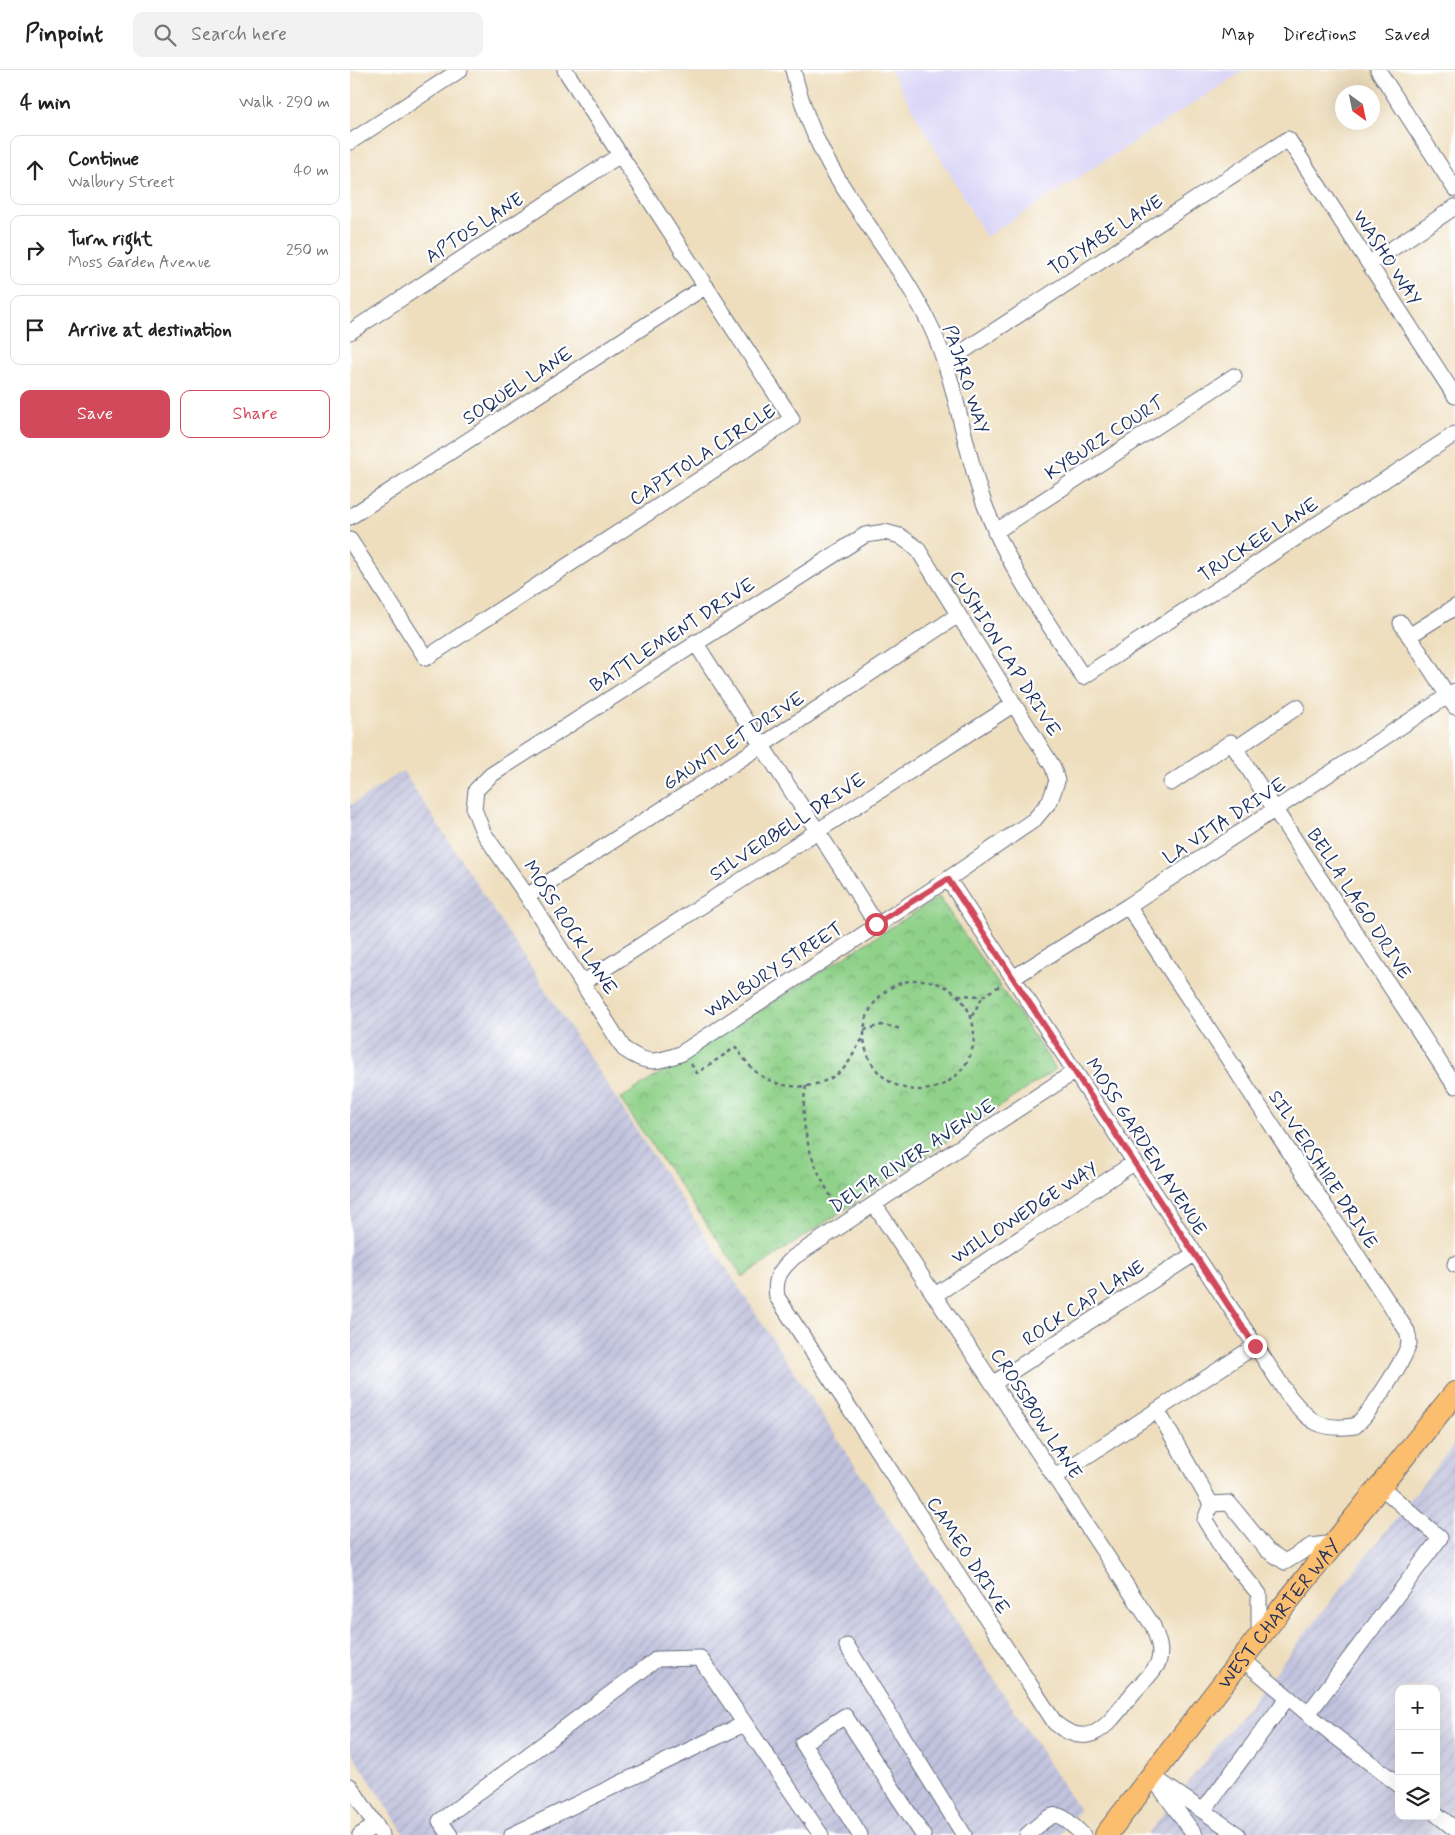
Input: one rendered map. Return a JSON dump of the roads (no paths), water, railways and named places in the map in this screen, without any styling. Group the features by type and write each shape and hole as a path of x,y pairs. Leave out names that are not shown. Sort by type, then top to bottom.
{"highway":[{"name":"WEST CHARTER WAY","path":"1106,1835 1259,1637 1455,1393"}],"street":[{"path":"350,141 460,70"},
{"name":"CAPITOLA CIRCLE","path":"350,540 426,658 792,419 565,70"},
{"name":"PAJARO WAY","path":"793,70 812,130 828,162 916,299 932,329 945,363 983,500 994,532 1011,564 1083,677"},
{"path":"1378,70 1455,189"},
{"name":"TOIYABE LANE","path":"945,363 1288,139"},
{"name":"WASHO WAY","path":"1288,139 1455,396"},
{"name":"APTOS LANE","path":"350,332 620,155"},
{"path":"1369,264 1455,207"},
{"name":"SOQUEL LANE","path":"350,517 706,286"},
{"name":"KYBURZ COURT","path":"994,532 1234,376"},
{"name":"TRUCKEE LANE","path":"1083,677 1455,434"},
{"name":"BATTLEMENT DRIVE","path":"476,790 491,775 695,642 865,535 885,532 900,536"},
{"name":"CUSHION CAP DRIVE","path":"900,536 917,548 1053,767 1057,781 1050,801"},
{"path":"1453,697 1405,629 1455,607"},
{"name":"GAUNTLET DRIVE","path":"527,896 761,746 958,615"},
{"path":"695,642 761,746 818,829 876,924"},
{"name":"LA VITA DRIVE","path":"1013,978 1453,697"},
{"name":"SILVERBELL DRIVE","path":"584,982 1014,704"},
{"path":"1171,783 1297,707"},
{"name":"BELLA LAGO DRIVE","path":"1233,746 1455,1086"},
{"name":"MOSS ROCK LANE","path":"476,790 474,809 483,832 584,982 624,1049 640,1060 661,1061"},
{"name":"WALBURY STREET","path":"661,1061 683,1052 876,924 948,879 1034,820 1050,801"},
{"name":"MOSS GARDEN AVENUE","path":"948,879 1255,1346 1304,1416 1321,1427"},
{"name":"SILVERSHIRE DRIVE","path":"1128,906 1407,1331 1409,1342 1364,1418 1355,1426 1321,1427"},
{"name":"DELTA RIVER AVENUE","path":"777,1276 794,1257 1074,1072"},
{"name":"WILLOWEDGE WAY","path":"935,1294 1135,1162"},
{"name":"CROSSBOW LANE","path":"874,1204 1153,1626 1160,1647"},
{"name":"ROCK CAP LANE","path":"994,1383 1194,1254"},
{"name":"CAMEO DRIVE","path":"777,1276 777,1297 1055,1723 1068,1734 1080,1736 1093,1734 1106,1726 1157,1664 1160,1647"},
{"path":"1055,1477 1255,1346"},
{"path":"1157,1410 1211,1504"},
{"path":"1308,1714 1440,1538 1380,1486"},
{"path":"1211,1504 1229,1502 1267,1550 1285,1562 1311,1546 1334,1543"},
{"path":"1211,1504 1205,1520 1227,1556 1259,1594 1259,1637"},
{"path":"847,1646 964,1835"},
{"path":"450,1835 440,1822 657,1659 700,1658 821,1835"},
{"path":"1242,1659 1308,1714 1395,1782"},
{"path":"1203,1811 1288,1697"},
{"path":"860,1835 803,1743 846,1716 923,1835"},
{"path":"512,1835 744,1724"},
{"path":"1152,1776 1238,1835"},
{"path":"1152,1776 1192,1834"},
{"path":"350,1786 379,1830 360,1835"},
{"path":"1027,1835 1048,1817 1056,1814 1064,1817 1084,1835"},
{"path":"1440,1817 1455,1829"}]}
